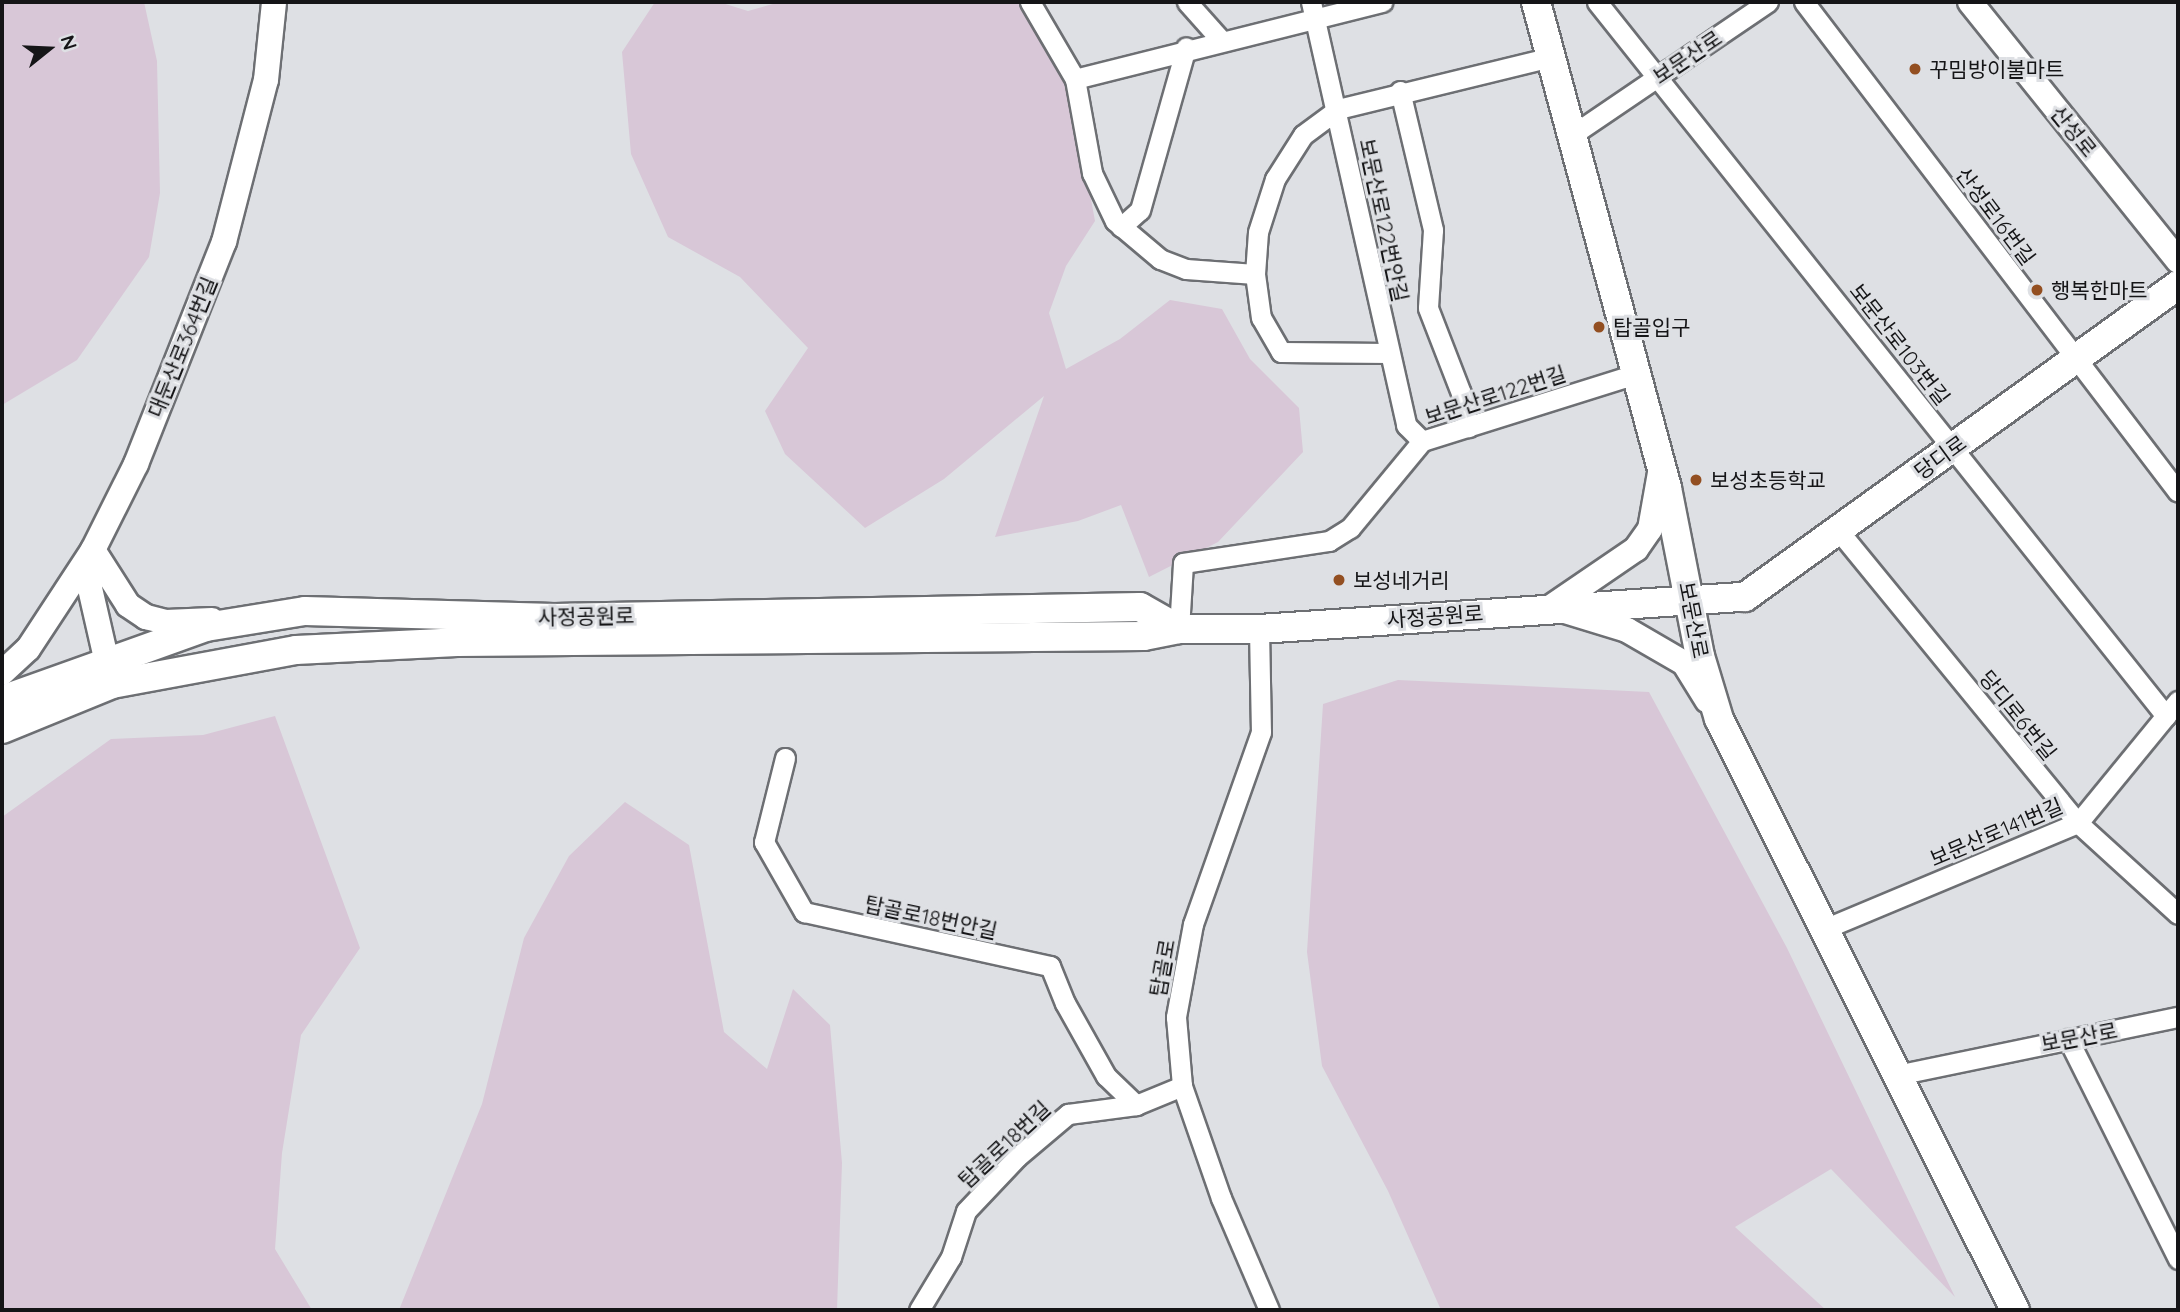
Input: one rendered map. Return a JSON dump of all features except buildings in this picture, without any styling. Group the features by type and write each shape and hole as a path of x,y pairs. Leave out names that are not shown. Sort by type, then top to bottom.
{"main road":[{"name":"보문산로","path":"1536,2 1661,466 1718,719 2015,1310"},
{"name":"당디로","path":"1691,603 1745,597 2178,285"},
{"name":"사정공원로","path":"2,700 110,671 296,650 376,646 1144,636 1179,629 1259,629 1551,607 1691,603"},
{"name":"사정공원로","path":"2,729 110,671 206,627 265,615 305,611 554,618 1059,606 1140,607 1179,629"}],"street":[{"name":"대둔산로364번길","path":"110,671 90,588 93,550 136,464 224,242 266,80 274,2"},
{"path":"1030,2 1075,79 1092,173 1121,227 1160,259 1186,269 1255,274"},
{"path":"1187,2 1220,39"},
{"path":"1075,79 1314,11 1382,2"},
{"name":"보문산로103번길","path":"1597,2 1659,76 1953,447 2172,708"},
{"name":"보문산로","path":"1572,135 1768,2"},
{"name":"산성로16번길","path":"1804,2 2178,492"},
{"name":"산성로","path":"1970,2 2178,261"},
{"name":"보문산로122번안길","path":"1314,11 1338,109 1388,353 1406,425 1422,441"},
{"path":"1121,227 1140,209 1186,47"},
{"path":"1388,353 1281,352 1261,318 1255,274 1258,232 1275,179 1303,135 1338,109 1400,91 1551,57"},
{"path":"1400,91 1433,230 1428,308 1461,393 1468,427"},
{"name":"보문산로122번길","path":"1179,629 1183,563 1329,541 1350,528 1422,441 1636,374"},
{"path":"1551,607 1636,550 1650,528 1661,466"},
{"name":"당디로6번길","path":"1838,530 2078,824 2178,914"},
{"path":"2,673 28,649 93,550 128,605 146,617 166,622 265,615"},
{"path":"1551,607 1626,630 1684,663 1718,719"},
{"name":"탑골로","path":"1259,629 1261,733 1193,924 1176,1017 1182,1086 1221,1198 1269,1310"},
{"name":"보문산로141번길","path":"1824,929 2078,824 2172,708"},
{"name":"탑골로18번안길","path":"785,758 764,842 804,912 1050,966 1065,1003 1106,1076 1136,1105"},
{"name":"보문산로","path":"1897,1075 2178,1017"},
{"path":"2068,1040 2178,1259"},
{"name":"탑골로18번길","path":"919,1310 951,1258 967,1211 1017,1157 1068,1114 1136,1105 1182,1086"}],"shaded area":[{"path":"2,2 144,2 157,61 160,193 149,257 77,360 2,405"},
{"path":"655,2 719,2 748,11 780,2 1019,2 1070,86 1095,221 1066,266 1049,313 1066,369 1120,339 1170,300 1222,309 1250,359 1299,408 1303,452 1218,542 1149,577 1121,505 1078,521 995,537 1044,396 944,479 865,528 785,454 765,411 808,348 740,277 668,237 631,154 622,52"},
{"path":"1398,680 1649,692 1787,948 1955,1297 1831,1169 1735,1227 1826,1310 1441,1310 1388,1191 1322,1066 1307,952 1323,704"},
{"path":"275,716 360,948 301,1035 282,1153 275,1249 312,1310 2,1310 2,817 111,739 203,735"},
{"path":"625,802 689,845 724,1032 767,1069 793,989 830,1025 842,1163 837,1310 399,1310 482,1104 524,938 569,856"}],"place":[{"name":"꾸밈방이불마트","path":"1915,69"},
{"name":"행복한마트","path":"2037,290"},
{"name":"탑골입구","path":"1599,327"},
{"name":"보성초등학교","path":"1696,480"},
{"name":"보성네거리","path":"1339,580"}]}
